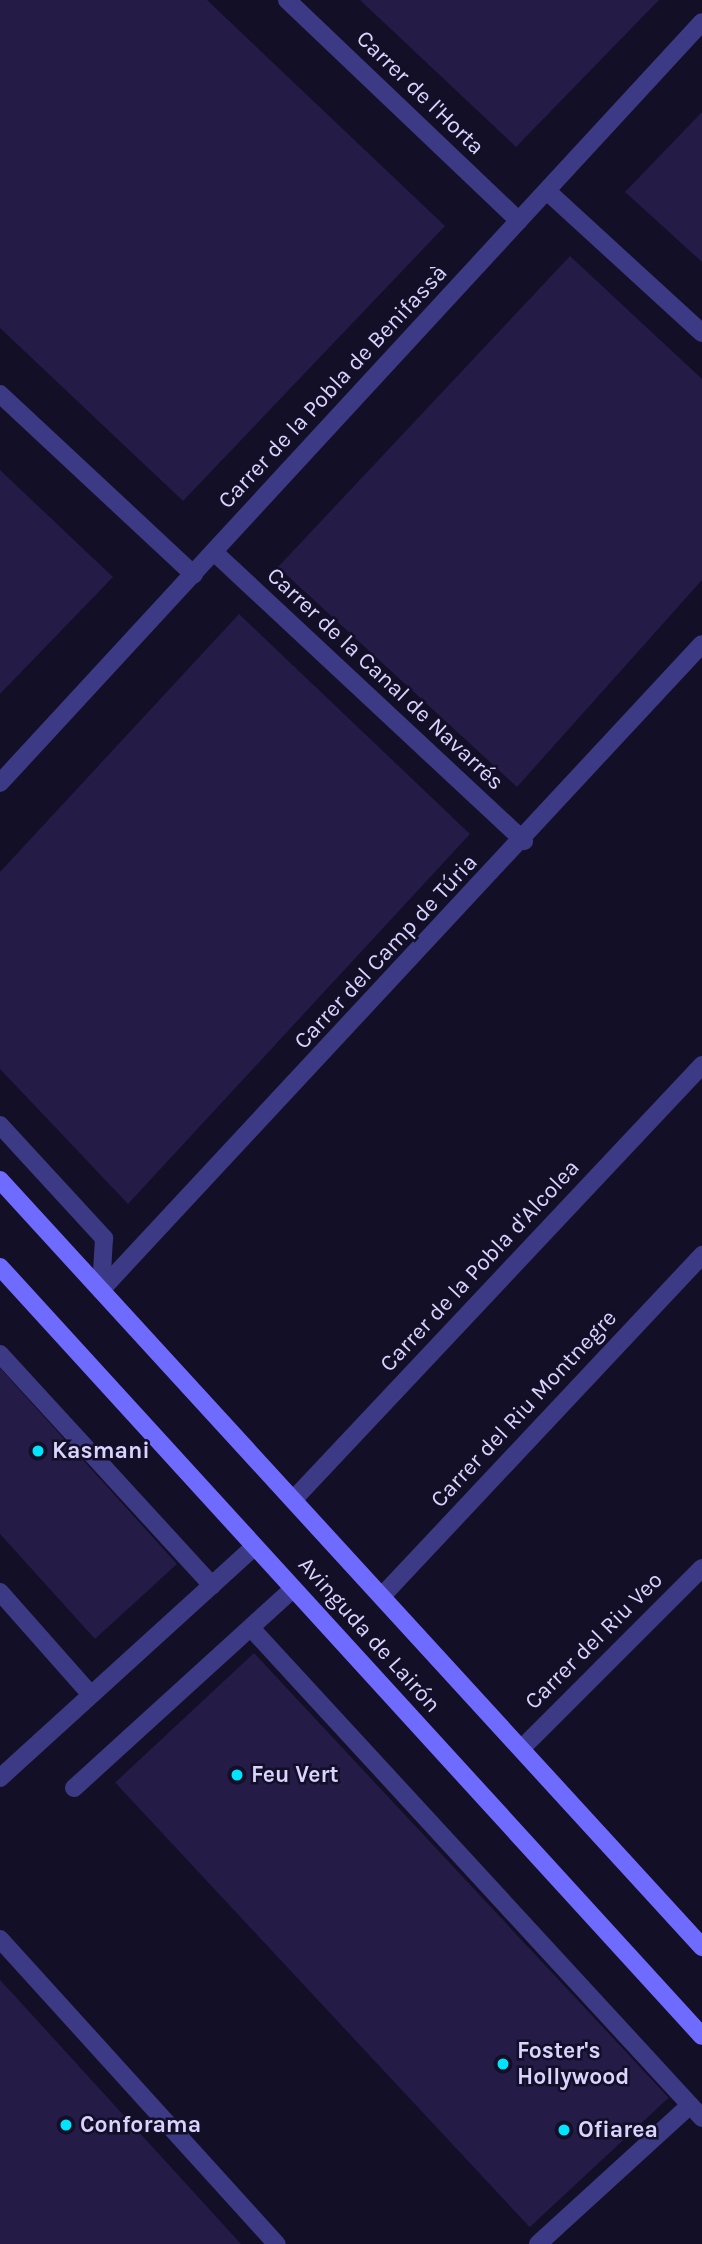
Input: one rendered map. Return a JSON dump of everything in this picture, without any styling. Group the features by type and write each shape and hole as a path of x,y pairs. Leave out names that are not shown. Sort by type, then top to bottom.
{"street":[{"name":"Carrer de l'Horta","path":"288,0 519,221"},
{"name":"Carrer de la Pobla de Benifassà","path":"0,783 702,23"},
{"path":"547,191 702,333"},
{"path":"0,394 194,575"},
{"name":"Carrer de la Canal de Navarrés","path":"214,552 524,841"},
{"name":"Carrer del Camp de Túria","path":"102,1290 524,841 702,644"},
{"name":"Carrer de la Pobla d'Alcolea","path":"293,1500 699,1073"},
{"path":"0,1125 104,1238 102,1290"},
{"name":"Avinguda de Lairón","path":"0,1180 702,1947"},
{"name":"Carrer del Riu Montnegre","path":"382,1596 702,1255"},
{"name":"Avinguda de Lairón","path":"0,1267 702,2036"},
{"path":"0,1354 212,1585"},
{"path":"0,1778 254,1547"},
{"name":"Carrer del Riu Veo","path":"521,1749 702,1568"},
{"path":"74,1788 293,1589"},
{"path":"0,1592 91,1695"},
{"path":"251,1628 696,2112 538,2244"},
{"path":"0,1939 277,2244"}],"building":[{"path":"0,0 207,0 445,226 183,501 0,328"},
{"path":"360,0 659,0 516,147"},
{"path":"702,112 702,262 625,192"},
{"path":"570,256 702,379 702,580 517,787 278,567"},
{"path":"0,470 113,577 0,694"},
{"path":"239,614 470,834 128,1204 0,1069 0,872"},
{"name":"Kasmani","path":"0,1368 177,1564 95,1639 0,1534"},
{"path":"254,1653 669,2098 530,2227 115,1783"},
{"name":"Conforama","path":"0,1980 14,1995 241,2244 0,2244"}],"place":[{"name":"Kasmani","path":"38,1451"},
{"name":"Feu Vert","path":"237,1775"},
{"name":"Foster's Hollywood","path":"503,2064"},
{"name":"Conforama","path":"66,2125"},
{"name":"Ofiarea","path":"564,2130"}]}
